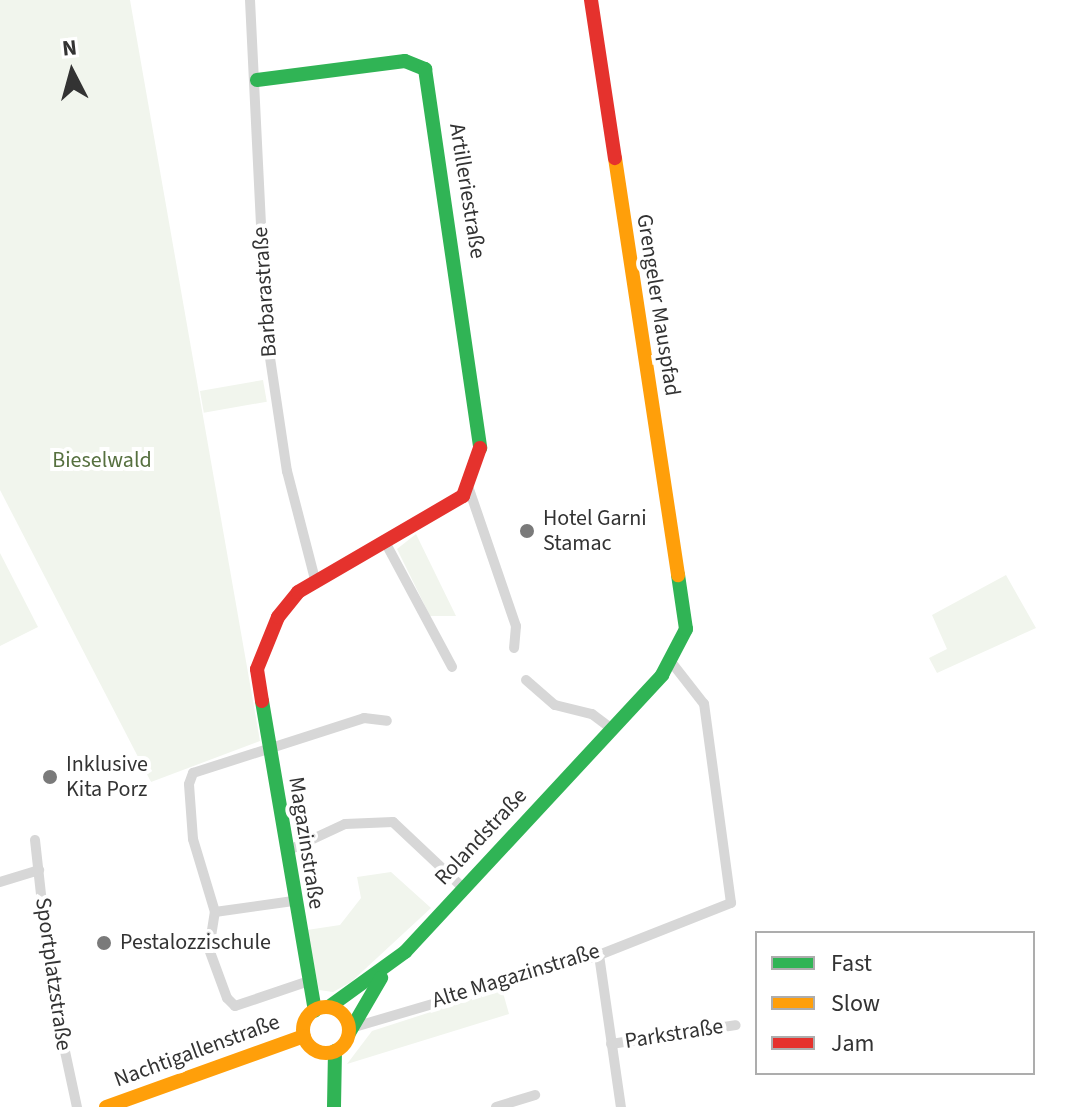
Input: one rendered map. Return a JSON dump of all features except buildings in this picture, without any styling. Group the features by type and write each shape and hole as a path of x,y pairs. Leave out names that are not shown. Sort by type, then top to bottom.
{"main road":[{"name":"Grengeler Mauspfad","path":"591,0 687,616"},
{"name":"Artilleriestraße","path":"257,80 405,61 425,69 482,443 469,489"},
{"path":"315,579 469,489"},
{"name":"Magazinstraße","path":"315,579 278,617 256,681 287,851 306,982 322,1009"},
{"name":"Rolandstraße","path":"349,1033 383,975 672,663 687,616"},
{"name":"Rolandstraße","path":"322,1009 383,975"},
{"path":"334,1107 335,1051 349,1033 345,1018 322,1009 304,1036 316,1050 335,1051"},
{"name":"Nachtigallenstraße","path":"106,1107 304,1036"}],"street":[{"name":"Barbarastraße","path":"250,0 257,80 266,331 287,471 315,579"},
{"path":"469,489 516,626 514,648"},
{"path":"384,540 452,667"},
{"name":"Alte Magazinstraße","path":"349,1033 599,955 726,908 733,888 704,704 672,663"},
{"path":"526,680 555,705 592,714 612,729"},
{"path":"306,982 235,1006 209,949 215,912 190,824 193,773 364,718 387,721"},
{"path":"287,851 345,824 393,822 464,889"},
{"name":"Sportplatzstraße","path":"35,840 52,994 77,1107"},
{"path":"0,882 39,870"},
{"path":"215,912 293,901"},
{"name":"Parkstraße","path":"599,955 621,1107"},
{"name":"Parkstraße","path":"611,1044 736,1025"},
{"path":"496,1107 535,1095"}],"green space":[{"name":"Bieselwald","path":"0,0 130,0 260,741 151,782 0,490"},
{"path":"263,380 267,402 204,413 200,391"},
{"path":"416,534 456,616 430,616 397,549"},
{"path":"0,553 38,627 0,646"},
{"path":"1006,575 1036,628 937,673 929,658 947,649 932,615"},
{"path":"391,872 431,908 351,982 333,992 319,990 307,930 340,925 361,898 357,877"},
{"path":"502,989 509,1014 347,1064 372,1031"}],"traffic: fast":[{"path":"257,80 405,61 425,69 480,448"},
{"path":"329,1007 405,952 662,675 686,629 678,575"},
{"path":"262,701 315,1010"},
{"path":"349,1033 381,978"},
{"path":"334,1107 335,1051"}],"traffic: slow":[{"path":"615,158 678,575"},
{"path":"326,1007 342,1014 349,1030 342,1046 326,1053 310,1046 303,1030 310,1014 326,1007"},
{"path":"106,1107 304,1036"}],"traffic: jam":[{"path":"591,0 615,158"},
{"path":"262,701 257,669 278,617 298,592 463,496 480,448"}],"place":[{"name":"Hotel Garni Stamac","path":"527,531"},
{"name":"Inklusive Kita Porz","path":"50,777"},
{"name":"Pestalozzischule","path":"104,943"}]}
